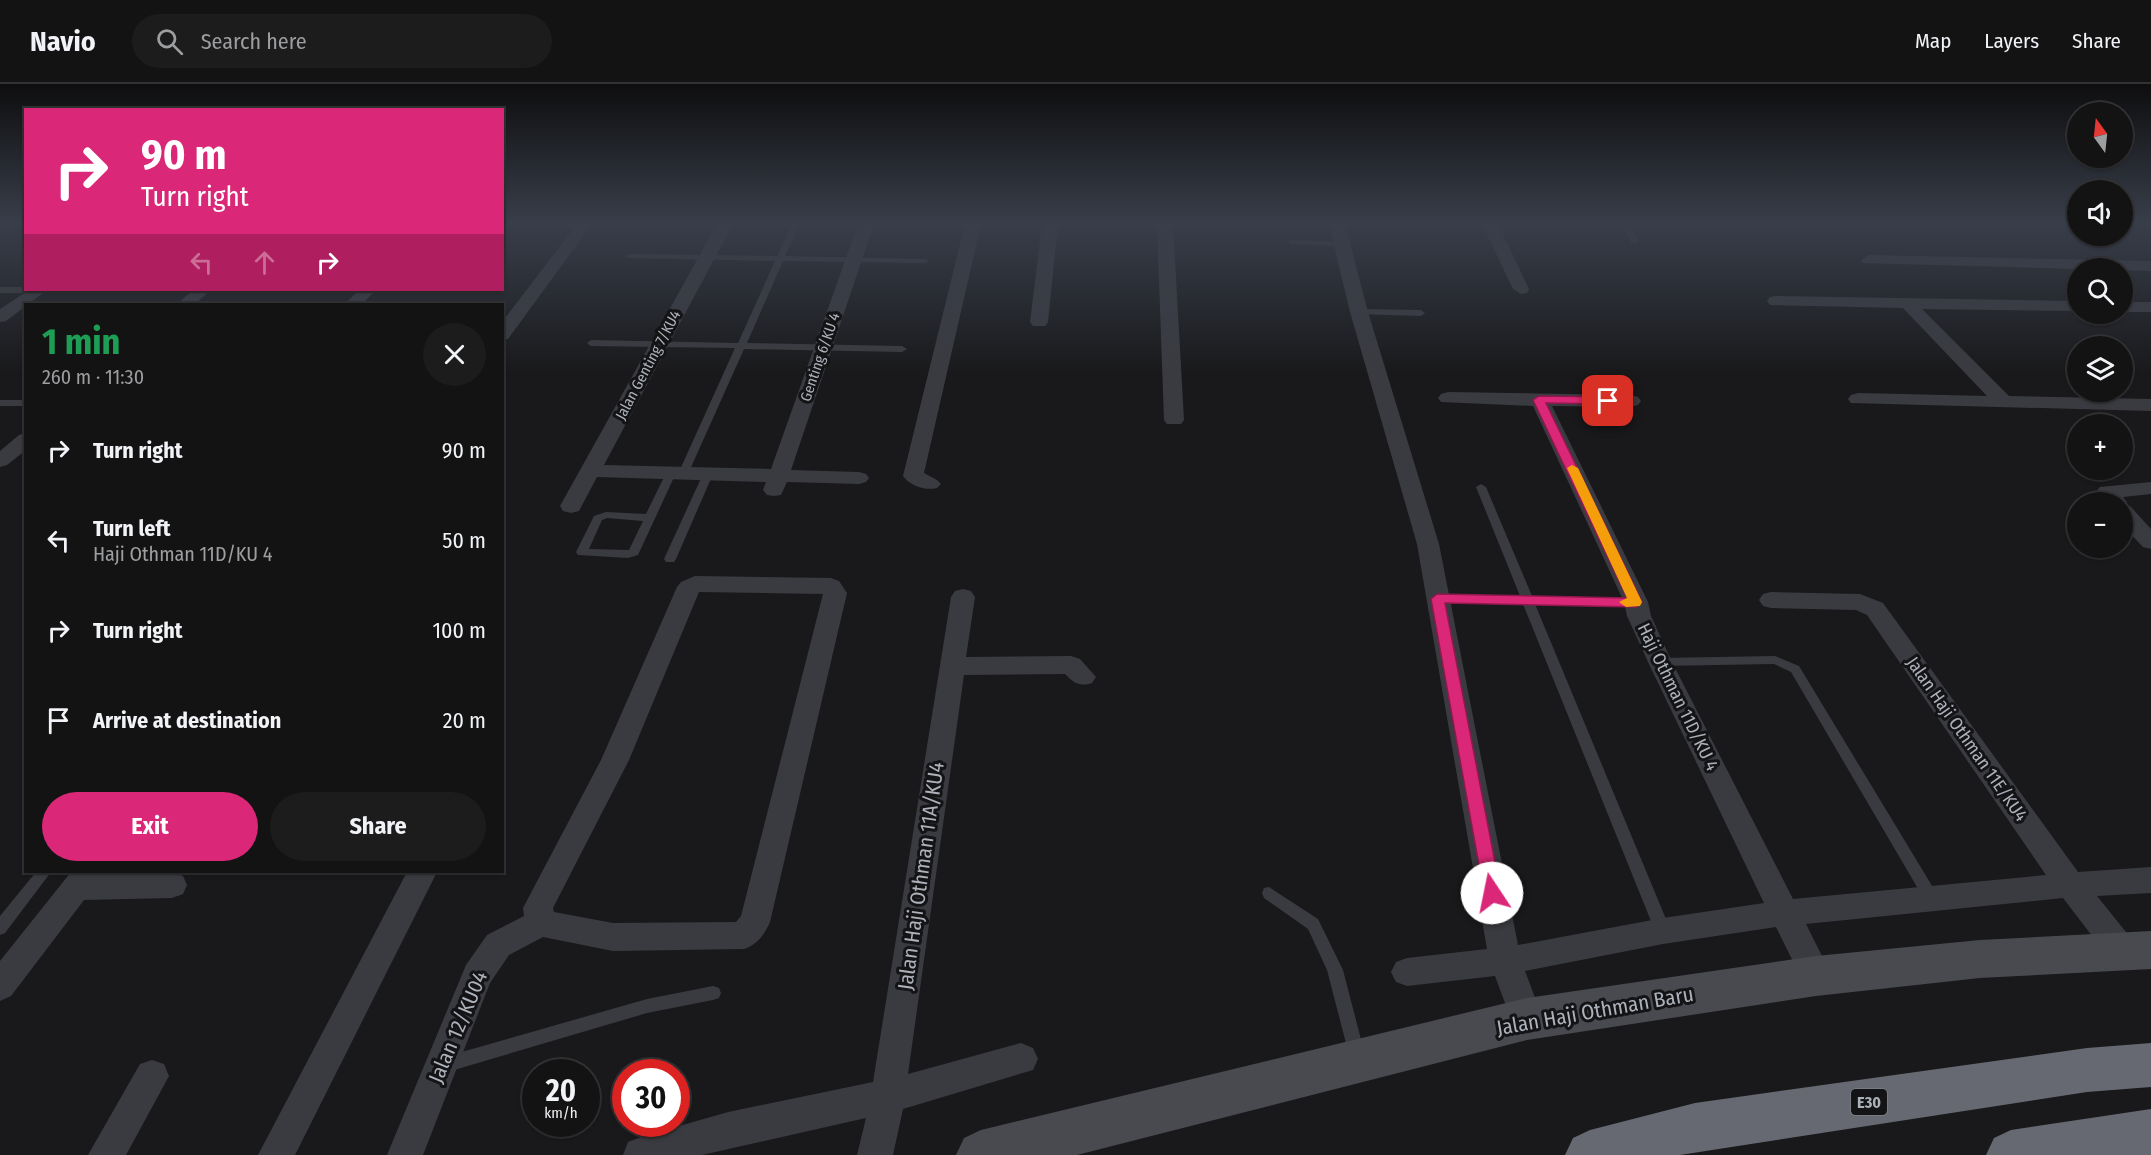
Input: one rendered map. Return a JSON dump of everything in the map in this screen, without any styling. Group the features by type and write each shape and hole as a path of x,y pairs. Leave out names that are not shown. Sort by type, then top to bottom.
{"highway":[{"name":"E30","path":"1590,1155 1695,1127 2087,1070 2151,1065"},
{"path":"2011,1155 2151,1133"}],"street":[{"path":"504,332 548,274"},
{"name":"Jalan Genting 7/KU4","path":"572,506 697,274"},
{"name":"Genting 6/KU 4","path":"776,483 849,274"},
{"path":"930,484 913,476 961,274"},
{"path":"1039,322 1044,274"},
{"path":"1167,274 1174,420"},
{"path":"1349,274 1428,544 1505,961 1527,1019"},
{"path":"1514,274 1521,289"},
{"path":"0,317 38,291"},
{"path":"186,303 202,291"},
{"path":"354,303 367,291"},
{"path":"1776,301 2067,306"},
{"path":"1907,303 2004,402"},
{"path":"2133,307 2151,307"},
{"path":"1448,398 1631,401"},
{"path":"1858,399 2151,405"},
{"name":"Haji Othman 11D/KU 4","path":"1539,400 1636,602 1639,616 1660,662 1816,976"},
{"path":"0,461 24,441"},
{"path":"590,471 708,474 776,483 859,478"},
{"path":"2107,492 2151,488"},
{"path":"2133,523 2151,542"},
{"path":"695,584 831,586 835,593 755,922 744,935 613,937 540,923 538,908 615,760 689,587 695,584"},
{"name":"Jalan Haji Othman 11A/KU4","path":"875,1155 888,1096 963,597"},
{"name":"Jalan Haji Othman 11E/KU4","path":"1771,600 1860,602 1875,609 2070,885 2137,951"},
{"path":"952,666 1071,665 1083,677"},
{"path":"276,1155 421,873"},
{"path":"0,986 82,879 172,885"},
{"path":"1407,972 1505,961 1663,931 1785,913 2070,885 2151,880"},
{"name":"Jalan 12/KU04","path":"405,1155 477,975 498,945 540,923"},
{"name":"Jalan Haji Othman Baru","path":"981,1155 1527,1019 1816,976 1980,959 2137,951"},
{"path":"641,1155 728,1130 888,1096 1021,1059"},
{"path":"105,1155 152,1076"}],"lane":[{"path":"650,518 606,515 598,518 582,552 628,554 634,552 650,518 677,473 772,274"},
{"path":"0,290 24,290"},
{"path":"1359,312 1421,313"},
{"path":"591,344 902,349"},
{"path":"0,403 24,403"},
{"path":"670,559 708,474"},
{"path":"1481,487 1663,931"},
{"path":"1437,599 1636,602"},
{"path":"1660,662 1775,660 1795,669 1932,899"},
{"path":"0,928 43,873"},
{"path":"1269,893 1312,924 1335,970 1358,1062"},
{"path":"440,1066 648,1006 713,993"}],"slow traffic":[{"path":"1572,468 1636,602 1626,602"}],"route":[{"path":"1492,893 1437,599 1636,602 1539,400 1608,401"}]}
